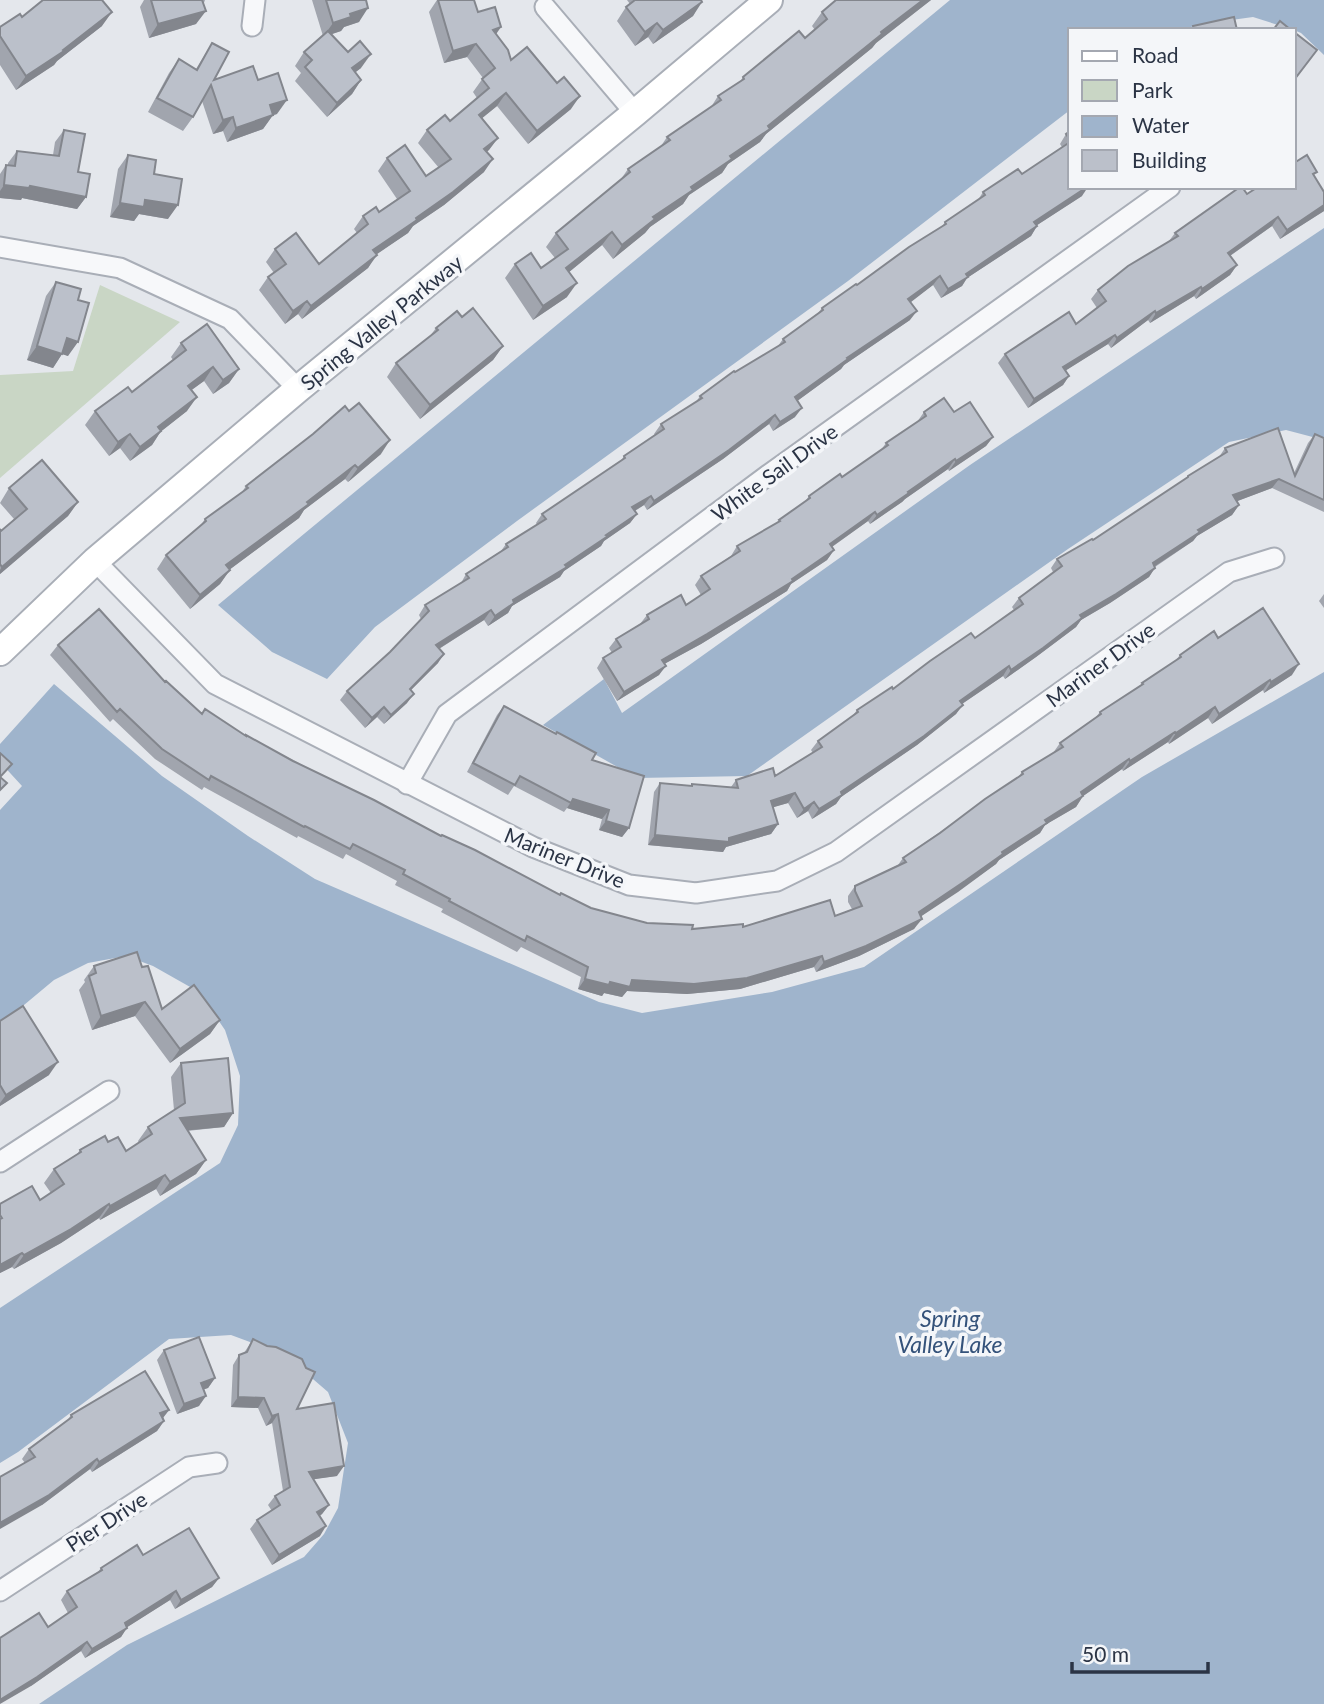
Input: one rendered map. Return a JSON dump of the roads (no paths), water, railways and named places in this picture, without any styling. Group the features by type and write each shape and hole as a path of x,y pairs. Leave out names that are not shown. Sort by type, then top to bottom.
{"street":[{"path":"252,26 255,0"},
{"name":"Spring Valley Parkway","path":"0,652 95,561 298,389 769,0"},
{"path":"545,7 635,113"},
{"name":"White Sail Drive","path":"407,784 447,714 768,475 1167,189"},
{"path":"0,247 120,268 230,319 298,389"},
{"name":"Mariner Drive","path":"95,561 215,684 533,848 629,885 696,893 777,881 836,852 1229,572 1274,558"},
{"path":"0,1162 109,1091"},
{"name":"Pier Drive","path":"0,1591 189,1467 217,1463"}],"water":[{"path":"950,0 1324,0 1324,55 1296,28 1253,17 1186,28 1068,28 1068,112 848,281 375,627 327,679 272,652 218,605"},
{"path":"1324,228 1324,440 1286,430 1229,442 1068,549 747,776 637,778 543,725 604,679 622,713 970,465"},
{"name":"Spring Valley Lake","path":"1324,672 1324,1704 39,1704 127,1645 304,1557 324,1534 338,1508 348,1443 328,1392 285,1355 231,1335 169,1339 0,1463 0,1308 220,1163 238,1125 240,1076 225,1030 199,992 153,966 126,956 88,963 54,980 0,1025 0,810 22,786 0,762 0,744 54,684 162,776 315,879 599,1002 642,1013 772,992 864,967 1142,777"}]}
